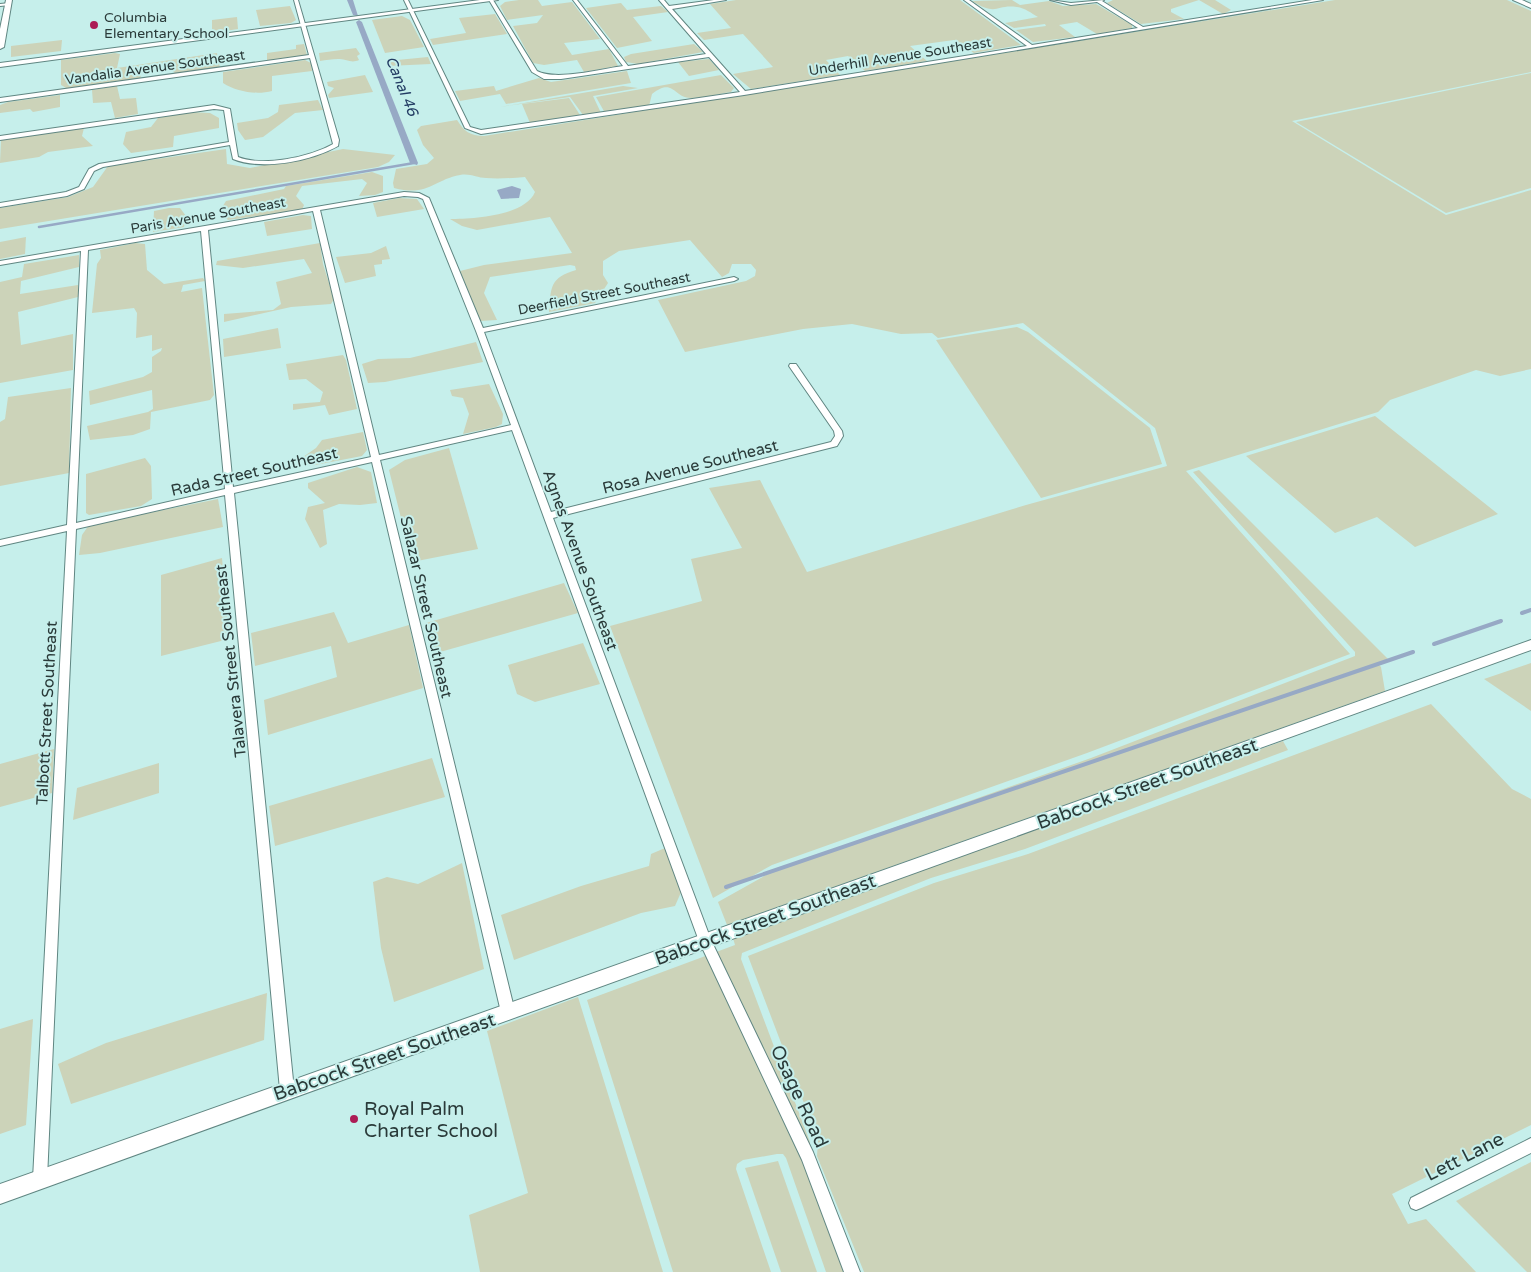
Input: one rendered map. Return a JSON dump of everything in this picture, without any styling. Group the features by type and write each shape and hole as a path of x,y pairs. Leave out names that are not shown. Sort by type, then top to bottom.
{"main road":[{"path":"0,65 492,0"},
{"path":"1516,0 1531,6"},
{"path":"0,47 5,3"},
{"name":"Babcock Street Southeast","path":"0,1194 1531,646"}],"street":[{"path":"0,138 214,107 227,109 235,158 240,162 248,163 315,155 331,149 336,144 336,140 296,0"},
{"path":"406,0 412,11"},
{"path":"492,0 535,72 544,77 561,78 710,55"},
{"path":"575,0 627,68"},
{"path":"661,0 744,93"},
{"path":"668,8 724,0"},
{"path":"966,0 1032,47"},
{"path":"1052,0 1062,3 1102,0"},
{"name":"Underhill Avenue Southeast","path":"412,11 468,128 482,132 744,93 1321,0"},
{"path":"1098,1 1143,28"},
{"name":"Vandalia Avenue Southeast","path":"0,100 313,56"},
{"path":"0,205 66,194 82,188 91,170 101,165 233,143"},
{"name":"Paris Avenue Southeast","path":"0,263 404,194 419,195"},
{"name":"Agnes Avenue Southeast","path":"419,195 429,203 480,331 705,941"},
{"name":"Salazar Street Southeast","path":"316,209 508,1012"},
{"name":"Talavera Street Southeast","path":"204,228 287,1090"},
{"name":"Talbott Street Southeast","path":"40,1179 85,248"},
{"name":"Deerfield Street Southeast","path":"480,331 734,279"},
{"name":"Rosa Avenue Southeast","path":"549,516 828,447 837,442 838,431 793,366"},
{"name":"Rada Street Southeast","path":"0,543 514,427"},
{"name":"Osage Road","path":"705,941 808,1157 852,1272"},
{"name":"Lett Lane","path":"1416,1203 1531,1145"}],"green space":[{"path":"538,0 542,6 572,2 600,39 564,43 572,55 609,49 618,66 584,72 577,60 544,65 533,63 513,26 537,23 543,15 507,20 500,6 505,2"},
{"path":"736,0 960,0 1021,45 974,53 954,40 910,46 927,61 865,71 848,56 826,60 840,75 751,89 733,74 773,67 743,34 704,40 697,33 731,28 710,4"},
{"path":"1012,0 1020,5 1049,1 1063,6 1096,4 1132,25 1132,28 1097,34 1077,22 1059,25 1075,37 1033,42 1016,30 1046,26 1045,24 1014,28 1005,23 1038,17 1020,8 992,9 980,6 972,1"},
{"path":"1113,0 1199,0 1171,9 1171,12 1184,19 1141,24 1107,3"},
{"path":"1199,0 1215,0 1231,10 1223,14"},
{"path":"1335,0 1507,0 1531,11 1531,72 1292,121 1446,215 1531,190 1531,369 1500,376 1476,370 1390,400 1378,412 1186,471 1350,654 1087,753 772,865 713,898 610,626 702,601 691,559 742,548 709,488 760,480 807,572 1026,505 1167,466 1155,428 1023,323 938,338 932,333 901,334 852,324 803,329 685,352 658,300 746,281 755,276 756,270 751,264 732,264 729,273 722,277 690,240 619,251 603,261 603,275 608,283 595,303 549,312 550,296 554,284 561,276 576,270 575,266 570,265 490,277 484,293 497,320 480,321 460,271 484,265 572,253 550,217 477,230 462,226 450,219 484,217 510,211 521,206 535,192 525,177 483,178 464,175 451,177 423,189 405,190 394,188 393,183 396,169 427,164 434,158 423,145 417,130 421,126 457,120 468,132 484,136"},
{"path":"621,3 627,10 661,6 668,12 633,17 652,41 617,48 586,8"},
{"path":"290,6 296,20 291,23 260,26 256,10"},
{"path":"495,14 507,34 433,45 430,39 466,33 459,18"},
{"path":"402,16 410,20 424,47 385,53 372,20"},
{"path":"237,17 238,29 212,33 212,20"},
{"path":"62,40 61,51 11,57 11,46"},
{"path":"304,44 307,55 267,62 267,53 296,49 296,45"},
{"path":"694,44 703,52 638,64 626,62 624,57 631,54"},
{"path":"356,48 360,54 357,56 359,60 336,59 320,61 319,53"},
{"path":"115,53 120,54 117,68 217,53 220,68 176,74 165,64 143,69 140,79 68,89 61,85 61,60"},
{"path":"428,57 431,64 388,66 387,61"},
{"path":"709,59 719,70 689,76 678,62"},
{"path":"305,60 311,63 312,71 272,76 272,91 260,93 247,92 234,89 223,83 223,72"},
{"path":"627,71 631,83 506,104 500,94 460,101 455,91 494,86 496,91 539,78 551,82"},
{"path":"1531,73 1531,188 1446,213 1296,122"},
{"path":"365,75 373,92 329,98 328,95 334,88 328,86 327,82"},
{"path":"721,75 734,88 731,92 691,98 680,95 665,87 652,94 649,106 605,113 596,97"},
{"path":"117,86 120,99 136,98 138,114 115,118 111,102 93,103 92,90"},
{"path":"623,86 638,88 593,96 601,113 583,115 570,97 500,107"},
{"path":"60,95 60,107 33,112 30,109 0,113 0,105 8,102"},
{"path":"569,98 580,115 530,123 522,104"},
{"path":"318,100 323,110 295,113 263,137 245,140 238,130 237,123 268,118 278,112 279,105"},
{"path":"190,112 210,113 219,118 219,128 174,136 173,147 131,153 123,144 126,132 151,127 158,118"},
{"path":"84,128 82,136 93,146 48,152 39,157 0,163 1,140"},
{"path":"226,149 227,164 250,168 343,149 395,155 389,162 378,167 0,229 0,208 68,197 93,187 108,166"},
{"path":"372,172 383,176 383,192 375,195 359,196 367,183 362,179 302,186 296,196 304,205 302,210 228,220 219,212 226,201 284,189 286,186"},
{"path":"399,198 417,199 424,209 377,217 373,203"},
{"path":"180,208 186,216 184,227 153,232 154,211"},
{"path":"303,215 311,216 312,229 267,236 264,222"},
{"path":"26,237 25,254 0,259 0,242"},
{"path":"135,243 145,244 147,270 164,284 203,278 205,281 183,285 181,292 202,288 214,395 210,400 151,412 150,429 133,435 90,440 87,426 148,412 153,409 152,390 90,405 89,391 143,377 152,372 152,357 161,351 162,348 152,351 152,335 136,338 137,313 134,308 92,313 97,264 101,258 100,250"},
{"path":"320,243 323,264 334,299 331,304 291,307 224,322 224,314 273,310 281,304 276,282 312,273 304,259 243,268 216,265 217,261"},
{"path":"386,246 390,259 382,260 382,264 374,265 376,276 345,283 336,257 371,253"},
{"path":"79,255 79,267 21,281 20,294 78,285 78,297 18,312 21,345 73,334 73,370 0,383 0,282 22,277 24,264"},
{"path":"1017,327 1028,332 1150,428 1162,464 1041,498 936,340"},
{"path":"278,328 281,348 224,357 223,339"},
{"path":"476,342 483,362 385,382 368,383 362,364 378,359 410,358"},
{"path":"343,355 346,360 357,409 329,415 325,405 293,410 293,404 320,402 323,392 306,379 289,380 286,364"},
{"path":"489,384 503,414 502,424 463,434 469,414 463,398 452,396 450,390"},
{"path":"71,388 69,473 0,486 0,422 5,419 8,397"},
{"path":"1375,416 1498,514 1415,547 1377,517 1335,533 1246,456"},
{"path":"363,432 367,450 362,456 310,466 303,457 316,448 322,440"},
{"path":"449,448 478,549 412,562 389,470 405,460"},
{"path":"145,458 151,466 152,499 141,506 89,515 86,513 86,474"},
{"path":"357,467 371,472 377,503 360,505 339,504 323,510 327,544 320,548 305,519 308,507 325,503 308,488 308,483"},
{"path":"1199,470 1388,659 1377,663 1381,667 1385,691 727,925 718,902 775,870 1091,758 1355,656 1355,652 1193,472"},
{"path":"218,499 223,527 100,553 79,555 82,535 89,525"},
{"path":"222,558 229,639 161,656 161,575"},
{"path":"564,583 578,613 433,654 426,623"},
{"path":"334,612 348,643 409,625 423,688 268,735 264,700 337,677 331,646 255,666 251,633"},
{"path":"583,643 600,684 535,702 517,694 508,665"},
{"path":"1531,663 1531,711 1484,679"},
{"path":"1431,704 1512,789 1531,799 1531,1125 1392,1194 1408,1224 1426,1219 1476,1272 864,1272 817,1156 818,1140 748,956 934,883 1028,854"},
{"path":"1283,741 1288,750 1025,849 931,878 742,953 741,959 810,1142 810,1159 855,1272 826,1272 786,1158 783,1154 777,1154 743,1160 737,1164 736,1169 771,1272 673,1272 587,1000 735,945 733,938"},
{"path":"54,749 52,793 0,807 0,764"},
{"path":"432,758 445,797 275,846 269,806"},
{"path":"159,763 159,793 73,820 77,788"},
{"path":"665,848 682,890 675,906 641,913 514,960 501,915 581,886 649,866 651,854"},
{"path":"462,863 484,969 394,1002 381,948 373,882 387,877 418,884"},
{"path":"267,993 264,1040 71,1104 58,1064 106,1043"},
{"path":"578,997 663,1272 480,1272 469,1215 528,1193 487,1031"},
{"path":"33,1019 26,1125 0,1134 0,1029"},
{"path":"778,1161 817,1272 781,1272 745,1168"},
{"path":"1531,1162 1531,1272 1527,1272 1456,1201"}],"water":[{"path":"512,186 521,189 519,198 501,199 497,190"}],"waterway":[{"name":"Canal 46","path":"350,0 356,15"},
{"name":"Canal 46","path":"359,22 414,163"},
{"path":"39,227 414,163"},
{"path":"1522,613 1531,610"},
{"path":"1434,644 1501,621"},
{"path":"726,887 1413,652"}],"place":[{"name":"Columbia Elementary School","path":"94,25"},
{"name":"Royal Palm Charter School","path":"354,1119"}]}
